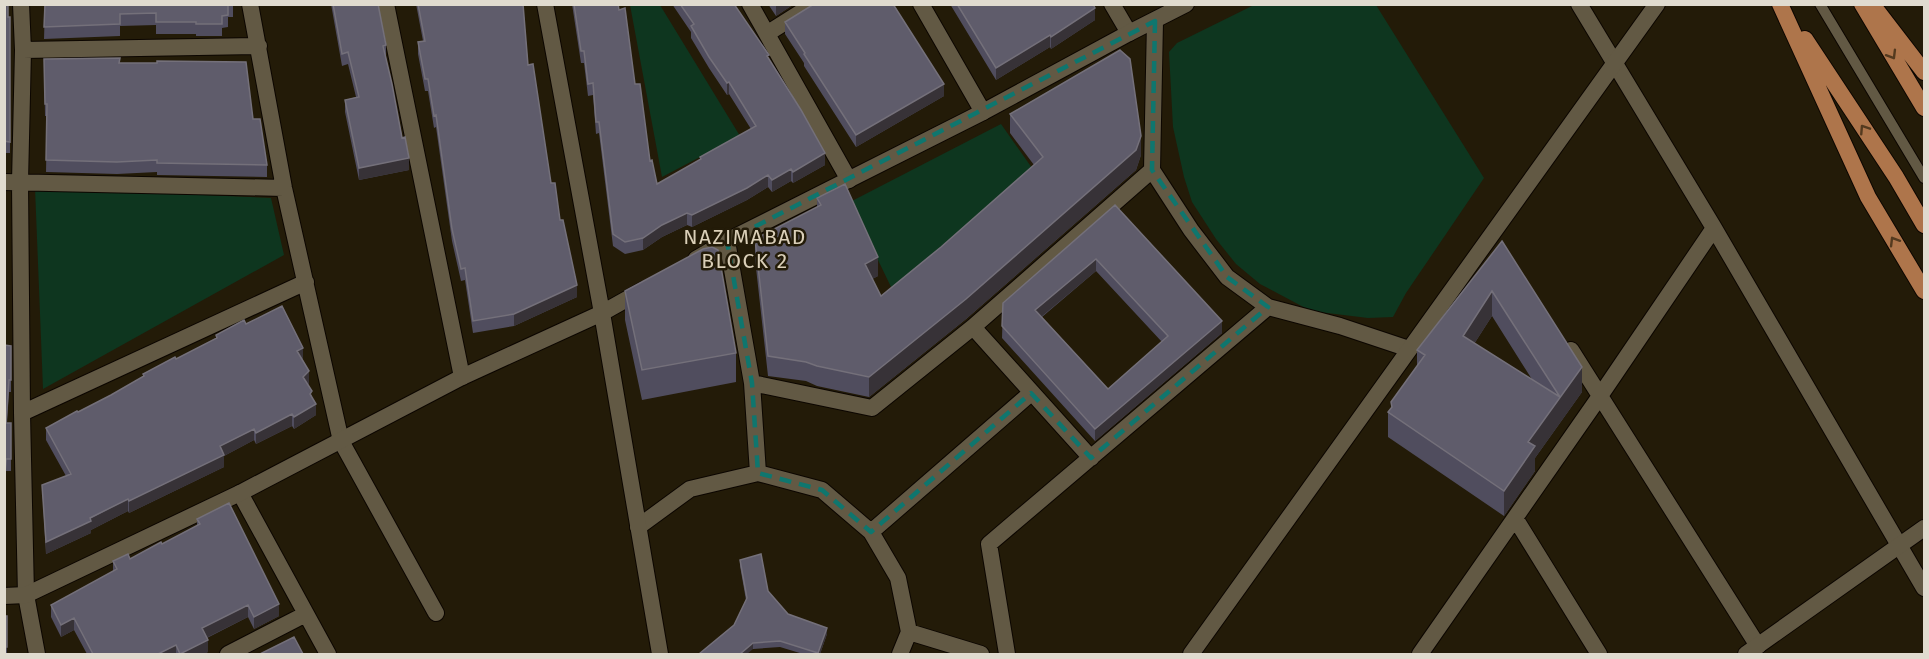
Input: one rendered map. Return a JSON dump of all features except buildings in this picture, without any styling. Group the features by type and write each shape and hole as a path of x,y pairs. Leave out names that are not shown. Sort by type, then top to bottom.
{"main road":[{"path":"1781,4 1896,177 1924,225"},
{"path":"1781,4 1868,197 1924,291"},
{"path":"1862,4 1924,108"},
{"path":"1872,4 1924,72"}],"street":[{"path":"21,4 23,50 12,182 27,595 37,654"},
{"path":"250,4 284,188 341,441 435,613"},
{"path":"386,4 462,377"},
{"path":"545,4 602,313 660,654"},
{"path":"750,4 849,180"},
{"path":"768,33 814,4"},
{"path":"921,4 983,112"},
{"path":"1112,4 1129,33"},
{"path":"679,269 727,241 983,112 1186,4"},
{"path":"1579,4 1714,228 1924,588"},
{"path":"1191,654 1656,4"},
{"path":"1155,21 1152,170 1191,230 1227,277 1268,307 1340,326 1409,349"},
{"path":"23,50 259,46"},
{"path":"752,383 872,408 973,327 1152,170"},
{"path":"12,182 284,188"},
{"path":"1430,650 1515,518 1714,228"},
{"path":"1495,230 1507,250"},
{"path":"727,241 752,383 758,473"},
{"path":"4,596 27,595 240,493 462,377 602,313 660,280"},
{"path":"22,413 306,282"},
{"path":"1007,654 989,544 1268,307"},
{"path":"973,327 1091,459"},
{"path":"1563,337 1752,650 1924,528"},
{"path":"872,532 1031,393"},
{"path":"638,527 690,489 758,473 822,490 872,532 898,578 909,632 900,654"},
{"path":"240,493 328,654"},
{"path":"1515,518 1599,654"},
{"path":"228,654 306,614"},
{"path":"909,632 981,654"}],"lane":[{"path":"1820,4 1924,178"}],"highlighted area":[{"path":"1155,21 1152,170 1227,277 1268,307 1091,458 1031,393 871,532 822,490 758,473 752,383 727,241"}],"green space":[{"path":"630,5 660,5 740,136 662,177"},
{"path":"1254,5 1376,5 1484,178 1406,293 1393,317 1368,318 1311,311 1260,284 1236,264 1216,239 1192,202 1173,127 1169,52 1177,43"},
{"path":"1001,124 1032,168 892,289 850,202"},
{"path":"35,188 271,198 284,255 43,389"}],"district":[{"name":"NAZIMABAD BLOCK 2","path":"745,249"}]}
